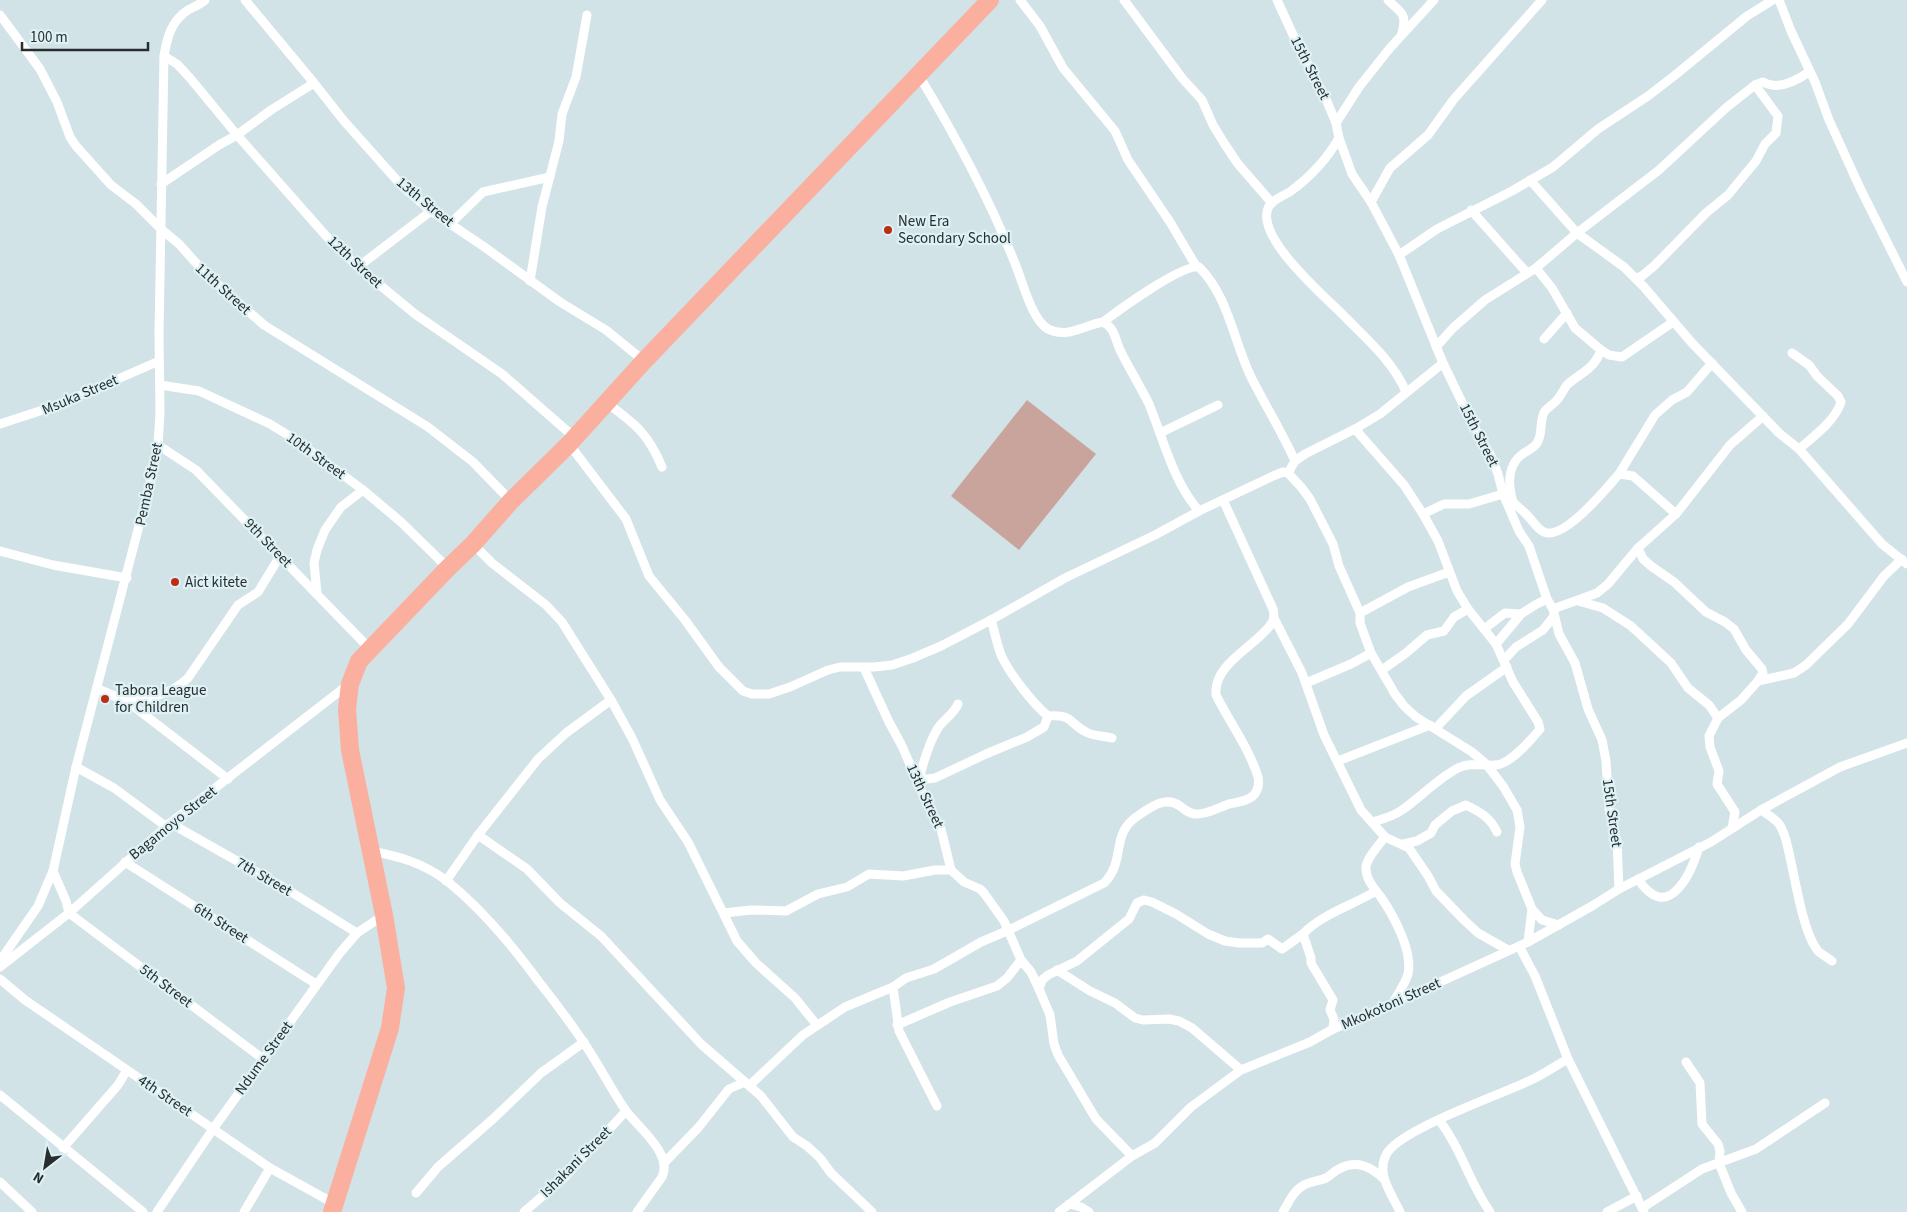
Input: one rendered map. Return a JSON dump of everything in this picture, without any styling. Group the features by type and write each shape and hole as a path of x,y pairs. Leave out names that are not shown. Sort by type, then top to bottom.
{"highway":[{"path":"334,1208 390,1028 396,988 384,915 369,851 350,750 347,709 350,684 359,661 572,441 644,361 990,0"}],"street":[{"name":"Pemba Street","path":"0,961 38,906 53,871 76,767 127,578 152,476 158,445 160,385 164,56 168,36 175,22 187,10 205,0"},
{"name":"13th Street","path":"245,0 344,122 402,186 431,211 560,302 606,330 644,361"},
{"path":"1020,0 1040,26 1063,68 1090,104 1115,131 1128,160 1170,222 1196,266 1201,270 1223,301 1250,376 1281,430 1295,461"},
{"path":"1124,0 1182,78 1202,100 1213,126 1238,164 1272,203"},
{"name":"15th Street","path":"1277,0 1326,99 1336,123 1339,138 1352,174 1370,202 1399,255 1443,363 1471,421 1492,456 1503,494 1519,531 1529,546 1553,612 1558,634 1575,663 1588,709 1602,740 1606,761 1610,809 1616,841 1619,889"},
{"path":"1388,0 1404,16 1402,34"},
{"path":"1336,123 1359,87 1402,34 1434,0"},
{"path":"1370,202 1390,168 1428,135 1454,99 1542,0"},
{"path":"1399,255 1437,229 1512,191 1553,166 1598,129 1648,96 1674,76 1747,16 1773,0"},
{"path":"1779,0 1809,72 1816,82 1829,120 1907,282"},
{"name":"11th Street","path":"0,14 40,69 76,146 110,185 136,204 179,244 205,273 264,325 428,427 473,462 512,501"},
{"path":"530,281 542,207 559,141 562,114 576,78 588,15"},
{"name":"12th Street","path":"164,56 184,71 237,135 327,237 358,267 401,303 502,374 572,441 626,519 649,576 686,620 719,667 743,691 752,694 769,694 828,670 840,667 864,668 892,665 913,658 991,620 1065,578 1223,500 1282,472 1288,473"},
{"path":"1436,347 1453,328 1485,300 1536,268 1577,233 1659,170 1727,107 1755,85 1763,82 1772,87 1777,86 1798,80 1809,72"},
{"path":"918,74 945,118 970,165 1006,240 1031,305 1047,329 1058,333 1073,332 1103,322 1152,288 1196,266"},
{"path":"161,184 314,83"},
{"path":"1634,278 1642,276 1654,266 1706,213 1728,195 1756,162 1765,144 1776,133 1778,116 1755,85"},
{"path":"1339,138 1332,151 1322,163 1302,182 1272,203 1267,216 1269,227 1277,243 1315,290 1345,316 1385,359 1397,375 1406,392"},
{"path":"450,224 483,192 550,177"},
{"path":"1530,180 1577,233 1624,267 1649,292 1673,322 1712,363 1799,449 1882,544 1904,561 1884,576 1848,624 1806,665 1794,673 1758,681"},
{"path":"1472,210 1527,273"},
{"path":"358,267 431,211"},
{"path":"1536,268 1552,288 1575,328 1609,355 1622,357 1673,322"},
{"path":"1544,339 1566,313"},
{"path":"1103,322 1109,325 1114,332 1148,404 1182,487 1200,512"},
{"path":"1513,502 1509,486 1510,472 1513,465 1521,455 1530,450 1538,441 1545,411 1557,401 1566,387 1586,372 1596,361 1601,350"},
{"path":"1792,353 1809,365 1817,376 1838,396 1841,402 1833,415 1815,436 1799,449"},
{"name":"Msuka Street","path":"0,424 61,404 159,361"},
{"path":"1443,363 1380,414 1295,461 1288,473 1310,499 1333,544 1339,566 1360,613 1360,623 1371,653 1404,706 1416,718 1472,752 1486,764 1503,786 1517,810 1520,827 1515,864 1517,872 1532,909 1542,920 1559,925"},
{"path":"1423,514 1444,504 1469,504 1503,494 1543,532 1548,534 1556,533 1564,529 1619,474 1655,415 1672,400 1687,392 1712,363"},
{"name":"10th Street","path":"160,385 199,391 270,424 296,440 363,490 401,522 448,568"},
{"path":"607,403 631,420 640,430 662,467"},
{"path":"1160,434 1218,405"},
{"path":"1338,761 1433,727 1466,696 1505,664 1516,647 1543,630 1553,612 1566,603 1578,601 1597,593 1608,584 1638,548 1676,514 1730,445 1764,416"},
{"path":"1355,429 1404,485 1423,514 1438,541 1457,591 1468,609 1496,644 1513,682 1538,722 1540,729 1515,755 1497,765 1471,764 1458,768 1400,812 1373,822"},
{"name":"9th Street","path":"158,445 196,470 370,649"},
{"path":"1619,474 1632,476 1676,514"},
{"path":"317,593 314,563 325,530 341,506 363,490"},
{"path":"1223,500 1273,610 1274,618 1306,683 1312,706 1354,799 1361,810 1385,837 1403,844 1413,852 1436,891 1464,920 1478,933 1508,950"},
{"path":"473,544 492,563 546,605 562,622 611,700 632,738 660,800 688,842 737,941 748,954 795,998 816,1024"},
{"path":"1638,548 1643,559 1651,566 1674,582 1706,612 1734,629 1746,650 1762,669 1763,673 1758,681 1741,700 1718,718 1710,736 1710,746 1719,771 1717,784 1735,812 1732,828"},
{"path":"0,550 53,565 127,578"},
{"path":"128,702 149,699 172,690 188,678 238,605 258,592 280,556"},
{"path":"1360,613 1408,587 1449,572"},
{"path":"1496,644 1521,614 1547,599"},
{"path":"1578,601 1603,608 1631,626 1671,663 1688,688 1709,705 1718,718"},
{"path":"1382,670 1406,653 1426,635 1444,631 1454,617 1468,609"},
{"path":"1484,629 1505,613 1521,614"},
{"path":"664,1162 698,1128 729,1089 748,1084 816,1024 845,1007 893,987 906,978 934,969 981,942 1104,883 1115,870 1122,832 1127,823 1140,814 1166,801 1174,802 1188,812 1201,814 1247,800 1256,793 1259,783 1258,776 1216,696 1215,690 1222,675 1235,656 1264,633 1274,618"},
{"path":"991,620 1002,658 1027,694 1048,716"},
{"path":"1306,683 1351,664 1371,653"},
{"name":"13th Street","path":"864,668 941,829 951,870"},
{"name":"Bagamoyo Street","path":"0,967 68,913 168,825 350,684"},
{"path":"98,689 128,702 228,779"},
{"path":"446,881 478,835 538,759 566,733 611,700"},
{"path":"958,704 956,709 937,730 928,750 919,782 935,778 1027,737 1044,727 1048,716"},
{"path":"1048,716 1065,716 1089,733 1112,738"},
{"name":"Mkokotoni Street","path":"1059,1212 1132,1156 1155,1143 1192,1107 1241,1070 1310,1042 1524,944 1619,889 1699,847 1761,810 1840,767 1907,743"},
{"name":"7th Street","path":"76,767 114,788 168,825 282,887 357,933"},
{"path":"1403,844 1417,841 1431,833 1435,826 1452,811 1466,805 1486,816 1497,832"},
{"path":"1761,810 1777,822 1782,831 1793,868 1798,899 1813,944 1820,952 1832,960"},
{"path":"478,835 527,869 560,903 601,936 701,1044 761,1096 793,1137 820,1158 831,1173 872,1212"},
{"path":"1385,837 1366,865 1367,874 1394,918 1408,956 1408,974 1392,1004"},
{"path":"1638,879 1656,897 1661,898 1675,892 1693,868 1699,847"},
{"path":"369,851 396,856 421,864 446,881 479,909 508,940 584,1042 626,1111 651,1140 664,1162 665,1171 662,1177 636,1212"},
{"name":"6th Street","path":"125,862 316,984"},
{"path":"724,913 751,910 786,911 818,894 847,887 869,874 903,876 935,870 951,870 964,882 980,889 1009,930 1050,1014 1054,1044 1058,1056 1096,1119 1132,1156"},
{"path":"53,871 66,901 68,913"},
{"path":"1039,989 1042,980 1057,970 1077,961 1091,951 1106,936 1130,919 1137,903 1144,900 1170,911 1208,934 1233,943 1270,940 1282,949 1316,923 1376,891"},
{"path":"1532,909 1524,944 1535,976 1568,1059 1643,1210 1694,1174 1756,1149 1825,1103"},
{"name":"5th Street","path":"68,913 263,1059"},
{"name":"Ndume Street","path":"157,1212 212,1129 316,984 357,933 384,915"},
{"path":"1303,934 1311,963 1333,1000 1330,1010 1334,1019 1333,1030"},
{"path":"897,1024 950,1002 997,986 1007,978 1022,960"},
{"path":"1057,970 1090,991 1115,1003 1135,1018 1143,1020 1169,1019 1179,1021 1192,1028 1241,1070"},
{"name":"4th Street","path":"0,979 25,1000 212,1129 334,1208"},
{"path":"893,987 897,1024 901,1036 937,1106"},
{"path":"416,1192 438,1167 493,1119 540,1073 584,1042"},
{"path":"1400,1212 1384,1179 1382,1165 1386,1154 1391,1148 1409,1135 1532,1080 1568,1059"},
{"path":"1686,1062 1700,1083 1702,1124 1718,1144 1720,1151 1719,1163 1731,1193 1742,1212"},
{"path":"63,1148 118,1085 127,1070"},
{"path":"0,1094 63,1148 143,1212"},
{"name":"Ishakani Street","path":"524,1212 565,1177 626,1111"},
{"path":"1439,1120 1454,1140 1475,1188 1490,1212"},
{"path":"1283,1212 1291,1197 1304,1185 1327,1177 1337,1169 1345,1166 1364,1165 1384,1179"},
{"path":"244,1212 270,1168"},
{"path":"0,1182 32,1212"},
{"path":"1608,1212 1637,1196"},
{"path":"1069,1204 1081,1207 1089,1212"}],"shaded area":[{"path":"1027,400 1096,454 1019,550 951,496"}],"place":[{"name":"New Era Secondary School","path":"888,230"},
{"name":"Aict kitete","path":"175,582"},
{"name":"Tabora League for Children","path":"105,699"}]}
